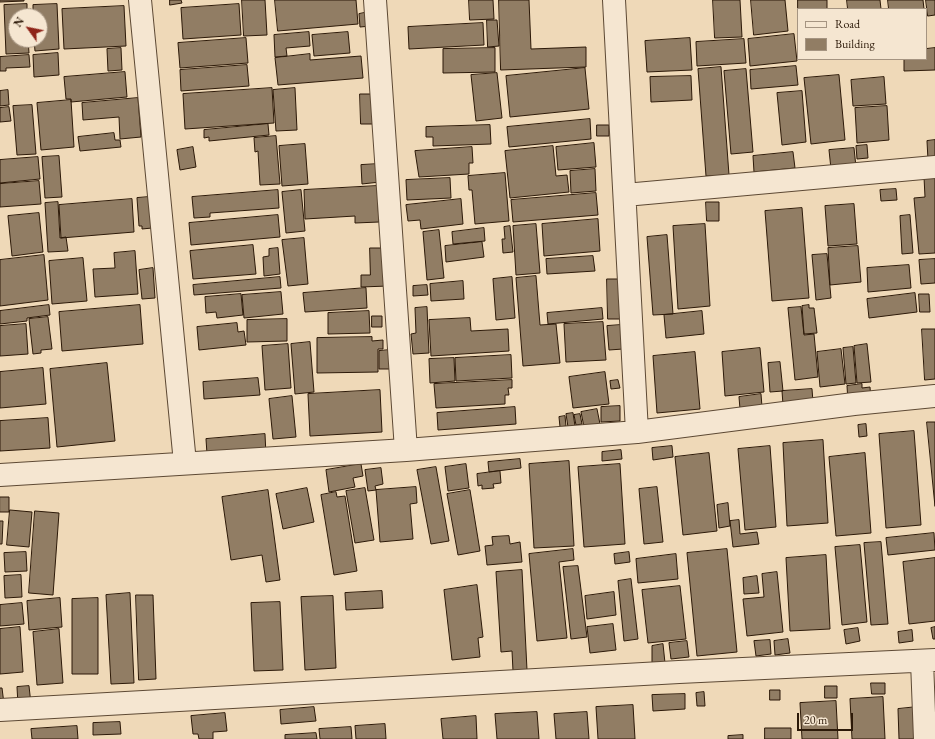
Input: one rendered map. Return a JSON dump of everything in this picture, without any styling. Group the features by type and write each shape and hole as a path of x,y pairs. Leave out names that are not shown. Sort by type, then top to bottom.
{"street":[{"path":"140,0 185,463"},
{"path":"375,0 406,450"},
{"path":"614,0 637,432"},
{"path":"625,195 935,167"},
{"path":"0,475 406,450 637,432 854,404 935,396"},
{"path":"0,710 671,672 929,661 925,739"}],"building":[{"path":"0,0 24,0 24,1 0,2"},
{"path":"170,0 181,0 182,3 170,5"},
{"path":"242,0 265,0 267,35 244,36"},
{"path":"275,0 356,0 358,24 278,31"},
{"path":"469,0 493,0 494,19 470,20"},
{"path":"499,0 529,0 531,49 586,47 586,67 501,70"},
{"path":"713,0 740,0 742,37 715,38"},
{"path":"751,0 785,0 788,31 754,35"},
{"path":"798,0 827,0 827,8 798,8"},
{"path":"847,0 880,0 881,8 848,8"},
{"path":"888,0 923,0 924,8 889,8"},
{"path":"926,0 935,0 935,15 928,16"},
{"path":"27,4 27,8 8,8 8,48 29,48 29,53 6,54 4,5"},
{"path":"57,4 59,49 35,51 35,48 48,48 48,8 33,8 33,5"},
{"path":"239,4 241,35 183,39 181,8"},
{"path":"124,6 126,46 64,49 62,9"},
{"path":"369,12 371,26 360,27 359,14"},
{"path":"487,20 497,20 499,46 488,47"},
{"path":"483,23 484,45 409,49 408,27"},
{"path":"309,32 310,46 286,48 287,56 275,57 274,35"},
{"path":"348,32 350,53 314,56 312,35"},
{"path":"794,34 797,61 750,66 748,39"},
{"path":"246,38 248,63 180,68 178,43"},
{"path":"690,38 692,70 647,72 645,41"},
{"path":"744,39 746,63 697,66 696,42"},
{"path":"121,48 122,70 108,71 107,49"},
{"path":"495,48 495,72 443,73 443,49"},
{"path":"935,48 935,70 904,71 904,60 927,60 927,49"},
{"path":"58,53 59,75 34,77 33,55"},
{"path":"310,54 310,60 361,56 363,78 278,85 275,58"},
{"path":"29,55 30,67 6,68 6,71 0,71 0,57"},
{"path":"247,65 249,86 181,91 180,70"},
{"path":"796,66 798,85 751,89 750,70"},
{"path":"721,67 729,175 706,176 698,69"},
{"path":"585,68 589,109 510,117 506,76"},
{"path":"746,69 753,152 731,154 724,71"},
{"path":"125,72 127,97 71,102 71,99 66,99 64,77"},
{"path":"497,73 502,118 476,121 471,75"},
{"path":"839,75 845,140 811,144 804,78"},
{"path":"691,76 692,100 651,102 650,77"},
{"path":"884,77 886,104 853,106 851,80"},
{"path":"272,88 274,123 185,129 183,94"},
{"path":"295,88 297,130 276,131 273,90"},
{"path":"8,90 9,105 0,106 0,91"},
{"path":"802,91 806,142 782,145 777,93"},
{"path":"360,94 373,94 374,124 361,124"},
{"path":"138,98 141,137 120,139 119,117 83,120 82,103"},
{"path":"71,100 74,147 41,150 37,103"},
{"path":"32,105 36,154 17,155 13,106"},
{"path":"887,106 889,140 857,143 855,108"},
{"path":"9,107 11,121 0,122 0,108"},
{"path":"590,119 591,139 509,147 507,127"},
{"path":"268,124 269,135 209,141 209,137 204,138 204,130"},
{"path":"490,125 491,144 433,146 433,137 426,137 426,127"},
{"path":"597,125 609,125 609,136 597,136"},
{"path":"114,133 115,140 120,140 121,147 80,151 78,137"},
{"path":"276,136 280,184 260,185 258,151 255,152 254,138"},
{"path":"935,140 935,160 928,160 927,141"},
{"path":"594,143 596,167 558,170 556,147"},
{"path":"305,144 308,184 282,186 279,146"},
{"path":"867,145 868,158 857,159 856,146"},
{"path":"553,146 556,176 567,175 569,192 510,198 505,151"},
{"path":"193,147 196,167 180,170 177,150"},
{"path":"472,147 473,163 469,163 469,174 419,177 415,151"},
{"path":"854,148 856,167 831,169 829,150"},
{"path":"793,152 795,168 754,172 753,156"},
{"path":"59,156 62,197 45,198 42,157"},
{"path":"38,157 40,179 0,183 0,160"},
{"path":"379,164 380,182 362,184 361,165"},
{"path":"595,169 596,191 571,193 570,171"},
{"path":"505,173 509,221 475,224 472,190 469,190 468,176"},
{"path":"935,176 935,253 919,254 914,198 925,197 924,177"},
{"path":"450,178 451,198 407,200 406,180"},
{"path":"39,181 41,204 0,207 0,184"},
{"path":"377,186 379,222 355,223 355,216 305,219 304,190"},
{"path":"896,189 897,200 881,201 880,190"},
{"path":"278,190 279,208 210,213 210,217 194,218 192,197"},
{"path":"301,190 305,231 286,233 282,192"},
{"path":"596,193 598,215 513,222 511,200"},
{"path":"149,197 152,228 142,229 142,226 139,226 137,198"},
{"path":"132,199 134,232 61,238 59,205"},
{"path":"461,199 463,224 421,229 420,220 408,221 406,205"},
{"path":"58,202 60,238 66,237 68,251 48,252 45,203"},
{"path":"706,202 719,202 719,221 707,221"},
{"path":"854,204 857,244 828,246 825,206"},
{"path":"802,208 809,298 772,301 765,211"},
{"path":"39,213 43,252 12,256 8,216"},
{"path":"278,215 280,237 191,245 189,223"},
{"path":"910,215 913,253 902,254 900,216"},
{"path":"598,219 600,251 544,256 542,224"},
{"path":"536,224 540,273 516,275 513,226"},
{"path":"705,224 710,306 678,309 673,226"},
{"path":"510,226 513,252 503,253 502,239 505,239 504,227"},
{"path":"484,228 485,241 453,244 452,232"},
{"path":"439,230 444,278 427,280 423,232"},
{"path":"667,235 673,314 653,315 647,237"},
{"path":"304,238 308,284 288,286 282,240"},
{"path":"482,242 484,257 446,262 445,246"},
{"path":"253,245 256,274 193,279 190,251"},
{"path":"858,246 861,282 830,285 828,248"},
{"path":"278,248 280,274 264,276 263,257 269,256 269,249"},
{"path":"370,248 388,248 388,286 361,287 361,275 370,275"},
{"path":"135,251 138,294 95,297 93,269 115,268 114,253"},
{"path":"827,254 831,298 816,300 812,255"},
{"path":"44,255 48,300 0,306 0,260"},
{"path":"593,256 595,271 547,274 546,259"},
{"path":"83,258 87,301 52,304 49,261"},
{"path":"935,259 935,283 921,284 919,260"},
{"path":"909,265 911,288 868,292 867,268"},
{"path":"153,268 155,298 142,299 139,270"},
{"path":"536,276 540,325 556,324 560,363 523,366 516,278"},
{"path":"280,277 281,288 194,295 193,285"},
{"path":"512,277 515,318 496,320 493,279"},
{"path":"607,279 619,279 620,319 608,319"},
{"path":"463,281 464,299 431,301 430,284"},
{"path":"427,285 428,295 413,296 413,286"},
{"path":"366,288 367,308 305,312 303,293"},
{"path":"281,292 283,314 244,318 242,295"},
{"path":"915,293 917,312 869,318 867,299"},
{"path":"241,294 243,315 217,318 216,312 206,313 205,297"},
{"path":"919,294 929,294 930,312 920,312"},
{"path":"49,305 50,315 27,318 27,321 0,324 0,311"},
{"path":"140,305 143,344 62,351 59,312"},
{"path":"809,305 809,308 814,308 817,333 804,334 802,306"},
{"path":"427,307 429,353 413,354 411,334 416,333 415,308"},
{"path":"801,307 804,335 814,334 818,377 795,380 788,308"},
{"path":"602,308 603,319 548,324 547,313"},
{"path":"369,311 370,333 328,334 328,313"},
{"path":"702,311 704,334 666,338 664,315"},
{"path":"372,316 382,316 382,327 372,327"},
{"path":"48,317 52,349 41,350 41,353 33,354 29,319"},
{"path":"470,318 471,331 508,329 509,351 431,356 429,320"},
{"path":"287,319 287,341 247,342 247,320"},
{"path":"603,322 606,360 566,362 564,324"},
{"path":"237,323 238,332 244,331 246,345 199,350 197,327"},
{"path":"26,324 28,354 0,356 0,326"},
{"path":"621,325 623,349 609,350 607,326"},
{"path":"922,329 935,329 935,379 925,380"},
{"path":"372,337 372,341 383,340 383,349 378,349 378,372 317,373 317,338"},
{"path":"310,342 314,392 295,394 291,344"},
{"path":"288,344 291,388 265,390 262,346"},
{"path":"867,344 871,382 857,383 854,346"},
{"path":"853,347 856,383 846,384 843,348"},
{"path":"760,348 764,392 725,396 722,352"},
{"path":"841,349 845,384 820,387 817,352"},
{"path":"390,350 390,369 379,369 379,351"},
{"path":"695,352 700,409 657,413 653,356"},
{"path":"511,355 512,378 456,381 455,358"},
{"path":"454,358 455,381 430,383 429,359"},
{"path":"780,362 783,391 770,392 768,363"},
{"path":"107,363 115,441 57,447 50,369"},
{"path":"43,368 46,404 0,408 0,372"},
{"path":"605,372 609,404 573,408 569,377"},
{"path":"258,378 260,395 204,399 203,382"},
{"path":"512,380 512,388 508,388 509,395 505,395 505,404 436,408 434,384"},
{"path":"618,380 620,388 611,389 610,381"},
{"path":"862,384 862,388 870,387 871,400 848,402 847,386"},
{"path":"812,389 813,402 783,405 782,391"},
{"path":"380,390 382,432 310,436 308,394"},
{"path":"761,394 762,407 740,409 739,397"},
{"path":"292,396 296,437 273,439 269,399"},
{"path":"620,406 620,421 601,422 601,407"},
{"path":"515,407 516,424 438,430 437,413"},
{"path":"597,409 600,424 584,427 581,412"},
{"path":"573,413 575,426 568,427 566,414"},
{"path":"580,414 582,424 576,425 574,415"},
{"path":"565,416 566,426 560,427 559,417"},
{"path":"48,418 50,448 0,451 0,421"},
{"path":"927,422 935,422 935,506"},
{"path":"866,424 867,436 859,437 858,425"},
{"path":"914,431 921,525 886,528 879,434"},
{"path":"265,434 266,455 207,454 206,439"},
{"path":"823,440 828,523 787,526 783,443"},
{"path":"672,446 673,457 653,460 652,448"},
{"path":"770,446 776,527 745,530 738,449"},
{"path":"621,450 622,459 602,461 602,452"},
{"path":"709,453 717,531 683,535 675,457"},
{"path":"865,453 871,533 836,536 829,457"},
{"path":"520,459 521,468 489,472 488,462"},
{"path":"569,461 574,546 534,548 529,464"},
{"path":"361,464 363,476 353,478 355,487 329,492 326,470"},
{"path":"466,464 469,488 448,491 445,467"},
{"path":"620,464 625,544 584,547 578,467"},
{"path":"436,467 449,541 431,544 417,470"},
{"path":"381,468 383,484 375,486 376,490 368,491 365,470"},
{"path":"500,471 501,483 493,484 494,488 482,489 482,485 478,486 477,474"},
{"path":"416,487 417,503 410,504 413,539 380,542 376,490"},
{"path":"657,487 663,542 644,544 639,489"},
{"path":"307,488 314,522 283,529 276,494"},
{"path":"365,488 374,540 355,543 346,491"},
{"path":"268,490 280,580 266,582 262,555 231,560 222,497"},
{"path":"470,490 480,551 458,555 447,494"},
{"path":"336,492 337,497 345,496 357,571 334,575 321,495"},
{"path":"0,497 9,497 9,512 0,512"},
{"path":"728,503 730,526 719,528 717,505"},
{"path":"10,510 32,512 29,547 7,545"},
{"path":"35,511 59,513 53,595 29,593"},
{"path":"739,520 740,534 757,532 759,544 733,547 730,521"},
{"path":"0,521 3,521 2,544 0,544"},
{"path":"934,533 935,550 888,555 886,538"},
{"path":"509,536 510,544 520,542 522,562 487,565 485,546 493,545 492,537"},
{"path":"881,542 888,624 871,625 864,543"},
{"path":"860,545 867,622 842,625 835,547"},
{"path":"573,549 574,560 559,562 567,638 537,641 529,554"},
{"path":"727,549 737,652 697,656 687,553"},
{"path":"26,552 27,571 5,572 4,553"},
{"path":"629,552 630,562 615,564 614,554"},
{"path":"676,554 678,579 638,583 636,559"},
{"path":"826,555 830,629 790,631 786,558"},
{"path":"935,558 935,621 909,624 903,562"},
{"path":"578,566 587,637 571,639 563,567"},
{"path":"522,570 527,670 513,671 512,651 501,652 496,572"},
{"path":"777,572 783,632 747,636 743,599 764,597 762,574"},
{"path":"21,575 22,597 5,598 4,576"},
{"path":"757,576 759,593 744,594 743,578"},
{"path":"631,579 638,639 624,641 618,581"},
{"path":"477,585 483,637 478,638 480,657 452,660 444,590"},
{"path":"680,586 686,639 648,643 642,590"},
{"path":"382,591 383,608 346,610 345,593"},
{"path":"614,592 616,615 587,619 585,596"},
{"path":"130,593 134,683 111,684 106,595"},
{"path":"136,595 153,595 156,679 139,680"},
{"path":"333,596 336,668 305,670 301,597"},
{"path":"60,598 62,627 29,630 27,601"},
{"path":"98,598 98,674 72,674 72,599"},
{"path":"280,602 283,670 254,671 251,603"},
{"path":"22,603 24,624 0,626 0,605"},
{"path":"613,624 616,650 590,653 587,627"},
{"path":"20,627 23,672 0,674 0,629"},
{"path":"935,627 935,639 933,639 931,628"},
{"path":"858,628 860,641 846,644 844,630"},
{"path":"59,629 63,683 37,685 33,632"},
{"path":"912,630 913,641 899,643 898,632"},
{"path":"788,639 790,653 775,655 774,641"},
{"path":"770,640 771,654 756,656 754,641"},
{"path":"687,641 689,657 671,659 669,643"},
{"path":"663,644 665,663 652,665 652,646"},
{"path":"871,683 885,683 885,694 872,694"},
{"path":"29,686 31,704 18,705 17,687"},
{"path":"825,686 837,686 837,698 825,698"},
{"path":"0,688 2,688 4,704 0,705"},
{"path":"770,690 780,690 780,700 770,700"},
{"path":"704,692 705,706 697,706 696,693"},
{"path":"685,694 685,709 653,711 652,695"},
{"path":"883,697 885,739 852,739 850,699"},
{"path":"836,701 838,739 802,739 800,703"},
{"path":"633,705 635,739 598,739 596,707"},
{"path":"314,707 316,721 281,724 280,710"},
{"path":"917,707 918,739 899,739 898,709"},
{"path":"537,712 539,739 497,739 495,714"},
{"path":"587,712 589,739 556,739 554,714"},
{"path":"225,713 227,731 213,732 213,739 199,739 198,734 193,734 191,716"},
{"path":"476,716 477,739 443,739 441,719"},
{"path":"120,722 121,734 93,735 93,723"},
{"path":"385,724 386,739 356,739 355,726"},
{"path":"77,726 78,739 32,739 31,729"},
{"path":"351,727 352,739 320,739 319,729"},
{"path":"765,728 791,728 791,739 765,739"},
{"path":"316,733 317,739 285,739 285,735"},
{"path":"743,735 743,739 728,739 728,736"}]}
